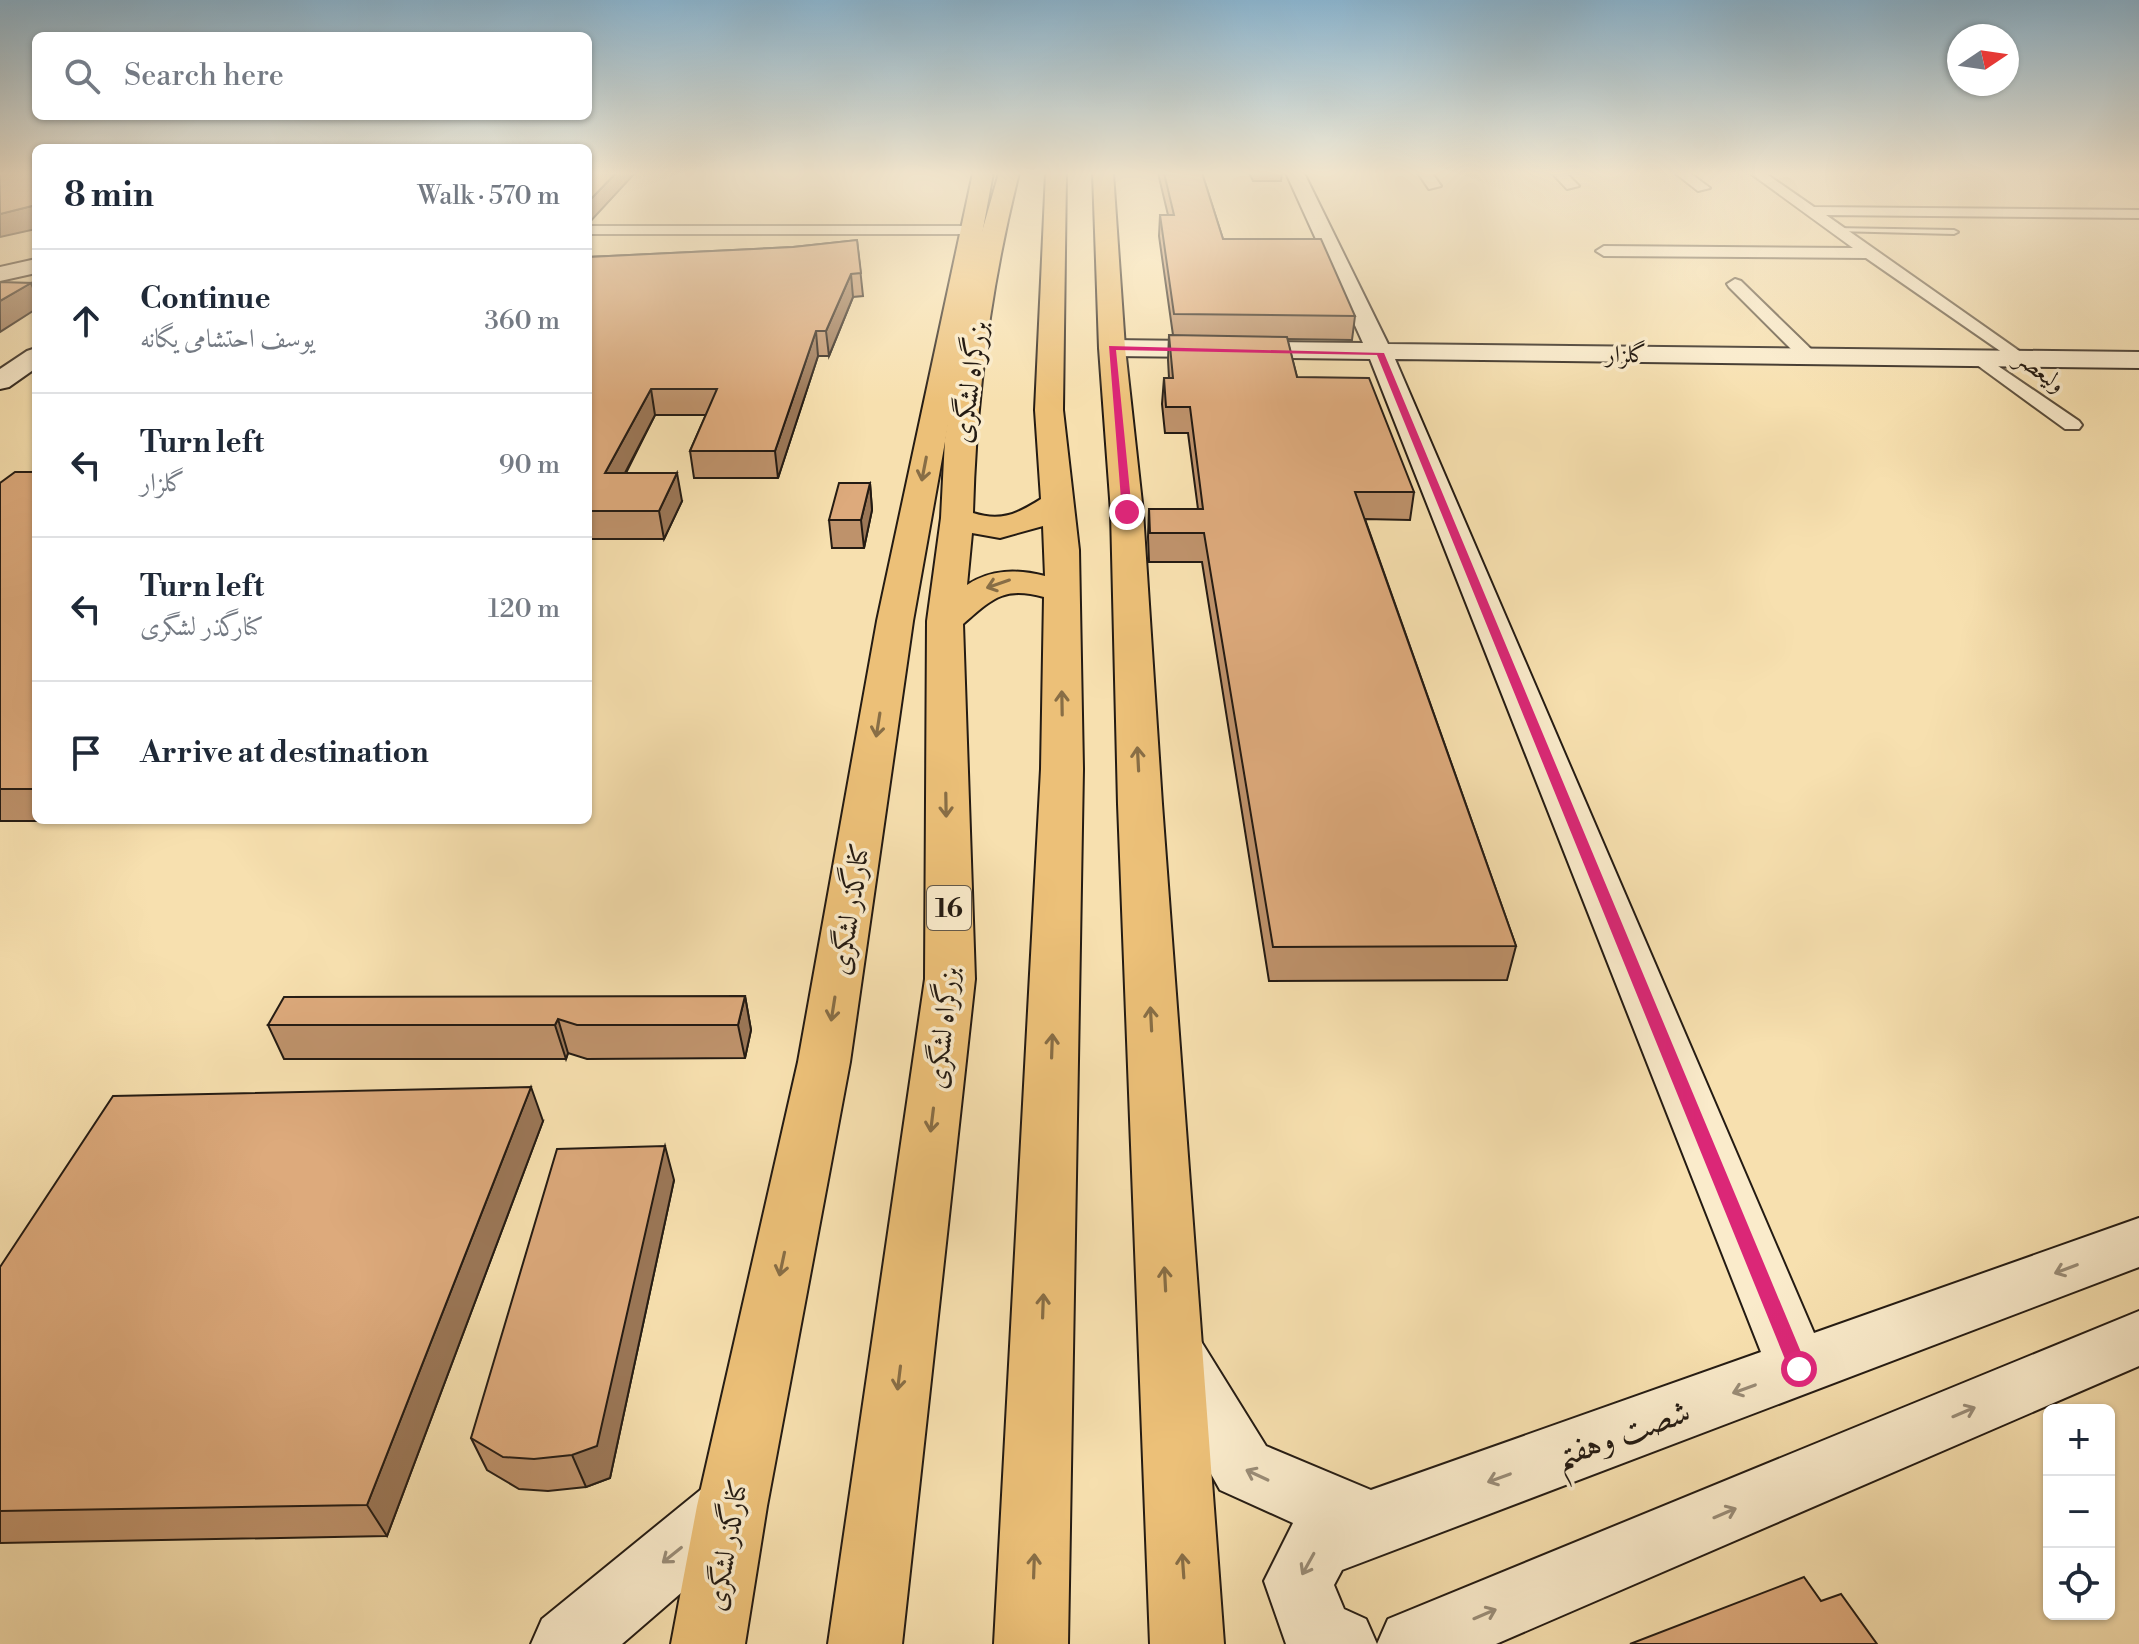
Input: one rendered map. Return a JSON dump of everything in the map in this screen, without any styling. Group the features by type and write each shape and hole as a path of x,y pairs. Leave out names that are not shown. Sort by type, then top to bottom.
{"main road":[{"name":"کنارگذر لشگری","path":"708,1644 732,1506 824,1062 895,621 969,250"},
{"name":"بزرگراه لشگری","path":"865,1644 950,979 945,621 957,518 960,439 988,250"},
{"path":"1031,1644 1062,769 1059,502 1049,410 1057,250"},
{"path":"1107,250 1112,348 1127,512 1187,1644"},
{"path":"957,518 991,529 1015,529 1059,502"},
{"path":"945,621 980,591 1010,579 1061,591"}],"street":[{"path":"1331,250 1380,353 1799,1369"},
{"path":"1863,250 2019,359"},
{"path":"1604,251 1867,253"},
{"path":"0,274 32,267"},
{"path":"1735,284 1806,354"},
{"name":"گلزار","path":"1112,348 2139,360"},
{"name":"ولیعصر","path":"1979,358 2072,425"},
{"path":"0,381 32,359"},
{"name":"شصت وهفتم","path":"1341,1644 1318,1635 1298,1581 1318,1546 2139,1242"},
{"path":"1413,1644 2139,1338"},
{"path":"1169,1345 1243,1468 1371,1524"},
{"path":"567,1644 732,1506"}],"building":[{"path":"737,250 858,250 861,273 851,274 826,331 816,331 775,451 690,451 717,389 651,389 605,473 677,473 659,511 592,511 592,257"},
{"path":"1165,250 1326,250 1355,316 1174,314"},
{"path":"0,282 31,283 0,301"},
{"path":"1169,335 1287,337 1297,377 1369,378 1414,492 1355,492 1516,946 1273,947 1204,533 1150,533 1149,509 1203,509 1190,407 1166,407 1164,378 1173,378"},
{"path":"15,472 32,472 32,789 0,789 0,483"},
{"path":"839,483 870,483 861,520 829,520"},
{"path":"745,996 738,1025 577,1025 558,1019 555,1025 268,1025 284,997"},
{"path":"531,1087 367,1505 0,1511 0,1267 113,1096"},
{"path":"665,1146 597,1446 572,1455 534,1459 503,1457 471,1438 557,1149"},
{"path":"1804,1577 1821,1601 1841,1594 1877,1644 1630,1644"}],"route":[{"path":"1127,512 1112,348 1380,353 1799,1369"}]}
